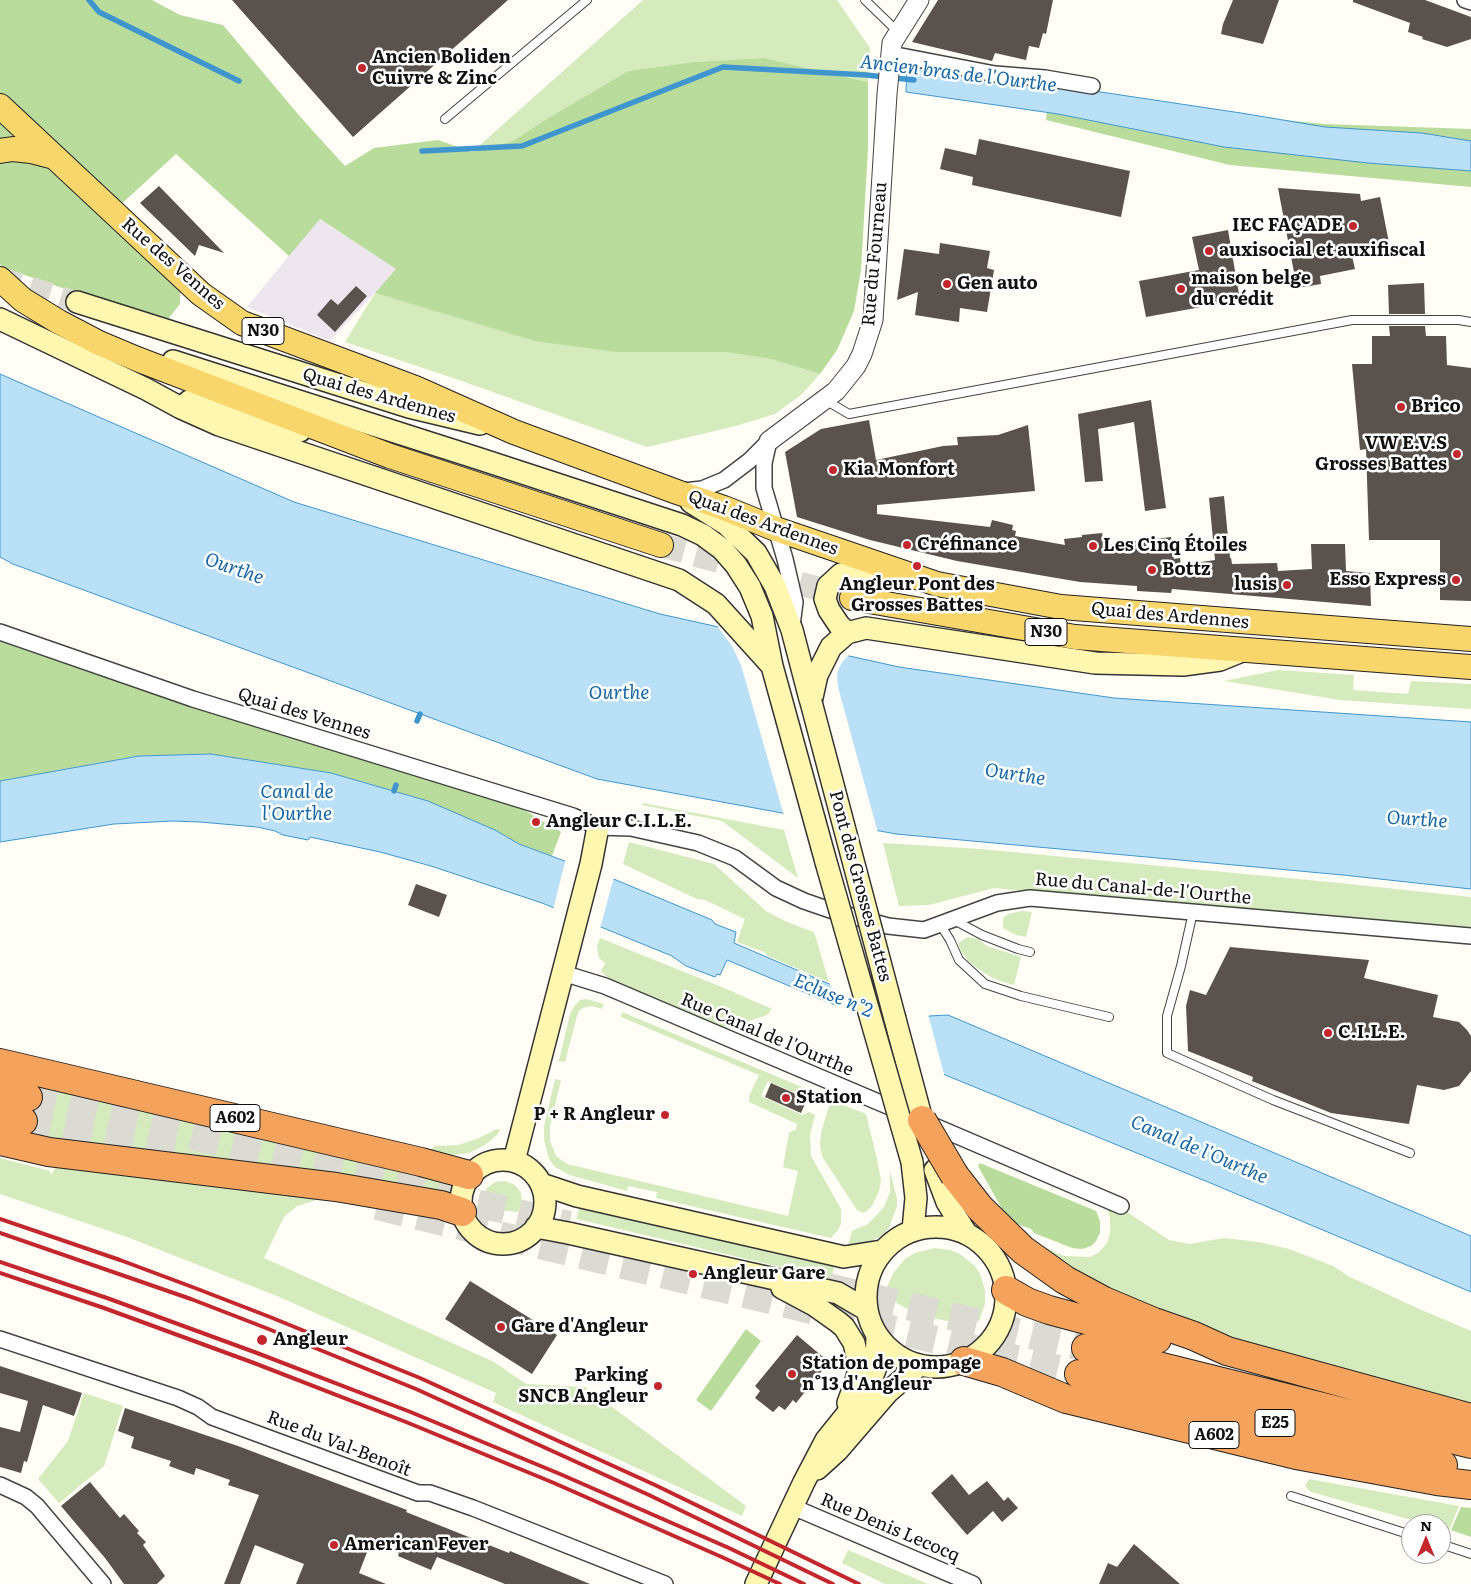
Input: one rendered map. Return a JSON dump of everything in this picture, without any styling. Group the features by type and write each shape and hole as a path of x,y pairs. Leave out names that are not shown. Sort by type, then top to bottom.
{"highway":[{"name":"A602","path":"0,1063 422,1162 469,1175"},
{"path":"0,1090 17,1111"},
{"path":"922,1120 945,1173 1023,1250 1064,1280 1104,1301 1227,1351 1471,1418"},
{"path":"0,1141 49,1152 336,1187 441,1205 462,1212"},
{"path":"1006,1290 1027,1302 1049,1310 1192,1348 1227,1351"},
{"name":"A602","path":"964,1361 1002,1372 1066,1399 1296,1455 1437,1481 1471,1485"},
{"name":"E25","path":"1471,1444 1082,1361 1471,1472"}],"main road":[{"name":"Rue des Vennes","path":"0,106 201,294 242,323 415,388 514,432"},
{"path":"0,151 13,149 31,151 56,158"},
{"path":"0,278 23,300 99,343 390,456"},
{"name":"Quai des Ardennes","path":"77,302 409,407 514,432 724,508 776,529 937,584 1061,607 1471,639"},
{"path":"0,319 146,389 390,456 661,545"},
{"name":"Pont des Grosses Battes","path":"64,324 204,372 682,525 703,535 722,549 736,564 750,587 762,616 772,666 912,1162 916,1198 913,1230"},
{"name":"Pont des Grosses Battes","path":"146,389 180,408 219,425 679,580 716,604 772,666"},
{"name":"Pont des Grosses Battes","path":"677,492 726,524 756,553 775,586 792,630 922,1120"},
{"path":"847,633 829,610 825,598 828,586 841,574 857,572 937,584"},
{"name":"Quai des Ardennes","path":"852,598 1075,637 1471,667"},
{"path":"811,702 817,674 831,647 847,633 866,628 1095,663 1184,665 1220,660 1242,651"},
{"path":"514,1161 591,864 598,826"},
{"path":"498,1160 514,1161 530,1170 541,1184 544,1199 543,1214 536,1227 524,1238 509,1243 494,1243 479,1237 468,1226 462,1212 461,1193 469,1175 482,1165 498,1160"},
{"path":"945,1173 947,1202 966,1233"},
{"path":"541,1184 577,1196 844,1258 882,1251"},
{"path":"536,1227 838,1293 867,1310"},
{"path":"931,1227 949,1228 966,1233 981,1243 994,1256 1002,1272 1006,1290 1005,1312 997,1332 982,1350 964,1361 949,1366 919,1365 903,1359 889,1349 871,1324 867,1310 866,1289 871,1269 882,1251 891,1242 913,1230 931,1227"},
{"path":"760,1276 814,1305 844,1327 854,1343 858,1360 858,1373 842,1420"},
{"path":"756,1584 826,1440 868,1388 873,1378 876,1367 878,1336"},
{"path":"804,1482 838,1450 888,1392 919,1365"}],"street":[{"name":"Rue du Fourneau","path":"677,492 702,488 724,480 749,461 768,441 836,391 856,366 862,354 873,320 892,43 919,0"},
{"path":"1465,0 1471,2"},
{"path":"890,58 994,74 1045,78 1092,86"},
{"path":"768,441 764,463 764,488 786,559 796,602 792,630"},
{"name":"Quai des Vennes","path":"0,632 193,699 573,816 598,826"},
{"name":"Rue du Canal-de-l'Ourthe","path":"598,826 631,828 698,842 735,858 776,888 804,901 833,912 888,926 924,930 997,902 1030,898 1471,936"},
{"name":"Rue Canal de l'Ourthe","path":"563,973 605,986 1121,1206"},
{"name":"Rue du Val-Benoît","path":"0,1339 178,1398 212,1416 418,1493 430,1492 665,1584"},
{"path":"0,1485 26,1497 37,1506 103,1584"},
{"name":"Rue Denis Lecocq","path":"793,1507 973,1584"}],"lane":[{"path":"445,119 587,0"},
{"path":"866,0 898,32"},
{"path":"825,400 849,414 1352,320 1459,320 1471,322"},
{"path":"1193,912 1167,1016 1167,1053 1273,1100 1410,1153"},
{"path":"946,922 1030,952"},
{"path":"946,922 950,940 959,960 985,984 1021,996 1109,1017"},
{"path":"1291,1496 1401,1532"},
{"path":"1451,1547 1471,1554"}],"shaded area":[{"path":"319,219 397,269 330,341 247,307"}],"green space":[{"path":"0,0 152,0 180,15 223,25 303,120 345,166 374,148 438,140 472,152 513,141 628,71 693,62 764,58 868,82 868,149 861,270 854,311 837,350 820,374 771,359 725,352 616,352 535,341 375,293 396,269 320,219 289,256 176,154 106,218 180,288 180,304 165,323 4,268 0,264"},
{"path":"643,0 837,0 870,48 868,82 764,58 693,62 628,71 513,141 472,152"},
{"path":"1049,91 1221,114 1325,124 1471,129 1471,187 1230,165 1046,120"},
{"path":"375,293 430,309 616,352 725,352 771,359 820,374 801,395 775,414 736,426 647,447 459,380 345,342"},
{"path":"0,634 521,808 561,832 552,856 519,844 495,830 428,801 331,773 211,754 138,756 0,781"},
{"path":"1278,670 1354,675 1353,690 1408,694 1411,681 1471,684 1471,709 1340,700 1224,681"},
{"path":"643,803 784,830 798,878 722,821 642,805"},
{"path":"629,842 714,864 766,911 813,932 829,982 768,956 764,952 737,942 745,919 623,864"},
{"path":"883,843 981,849 1471,897 1471,930 994,888 929,905 899,906"},
{"path":"1022,911 1032,912 1026,937 1016,935 1003,928 1004,917"},
{"path":"968,937 978,939 987,946 1021,957 1014,985 989,976 969,962 958,943"},
{"path":"600,938 772,1009 767,1015 734,1026 726,1028 715,1025 608,978 601,971 605,963 599,958 597,946"},
{"path":"586,999 604,1004 602,1009 592,1006 579,1011 565,1062 559,1061 570,1014 580,1000"},
{"path":"622,1012 819,1094 820,1099 818,1103 768,1081 761,1096 802,1115 809,1112 815,1115 810,1135 811,1156 841,1209 841,1224 831,1238 656,1198 657,1192 628,1186 627,1191 570,1175 555,1167 549,1159 544,1140 544,1127 555,1079 561,1080 550,1127 550,1141 556,1156 567,1164 788,1216 798,1171 783,1167 789,1133 796,1129 797,1124 749,1102 749,1096 759,1075 621,1017"},
{"path":"57,1086 416,1169 411,1187 45,1142"},
{"path":"831,1100 866,1114 881,1181 879,1191 872,1206 863,1213 857,1210 823,1158 821,1151 822,1129"},
{"path":"497,1129 500,1130 497,1135 485,1145 469,1153 453,1155 431,1150 434,1146 458,1145"},
{"path":"0,1158 50,1171 51,1175 56,1167 323,1198 297,1206 284,1217 264,1258 494,1362 526,1384 585,1387 746,1506 742,1516 493,1402 496,1393 277,1296 127,1237 0,1194"},
{"path":"980,1163 1096,1211 1100,1221 1100,1233 1096,1241 1091,1246 1082,1249 1072,1248 1017,1224 1002,1209 978,1166"},
{"path":"425,1171 453,1176 448,1194 420,1188"},
{"path":"890,1171 897,1206 889,1228 870,1242 861,1245 848,1245 852,1231 868,1224 884,1207 890,1192"},
{"path":"505,1181 515,1185 521,1193 522,1203 518,1212 483,1207 482,1197 487,1188 495,1182"},
{"path":"579,1206 835,1265 831,1279 577,1219"},
{"path":"1107,1207 1124,1210 1169,1240 1190,1244 1224,1238 1259,1242 1289,1249 1333,1266 1348,1276 1471,1331 1471,1403 1225,1336 1090,1287 1020,1236 1064,1256 1090,1257 1098,1253 1107,1243 1110,1233 1110,1218"},
{"path":"935,1248 950,1250 960,1254 975,1266 980,1274 985,1290 985,1304 979,1321 947,1321 915,1314 887,1297 887,1287 894,1272 905,1259 915,1253"},
{"path":"746,1329 761,1341 711,1411 696,1400"},
{"path":"84,1393 123,1406 104,1466 59,1503 38,1479 68,1441"},
{"path":"1309,1479 1459,1506 1451,1525 1451,1514 1401,1514 1401,1517 1311,1492 1305,1486"},
{"path":"1461,1507 1471,1508 1471,1537 1451,1530"},
{"path":"848,1550 928,1584 885,1584 842,1563"}],"water":[{"path":"907,63 1325,127 1422,133 1471,141 1471,171 1368,163 1224,147 1058,114 906,92"},
{"name":"Ourthe","path":"0,374 294,502 660,614 899,667 1114,698 1471,722 1471,889 1343,875 896,834 597,779 13,564 0,557"},
{"name":"Canal de l'Ourthe","path":"211,754 331,773 428,801 495,830 519,844 616,880 712,920 715,924 736,932 734,943 827,983 927,1021 929,1016 948,1015 1471,1236 1471,1292 928,1068 931,1045 727,960 720,975 717,974 715,977 686,966 672,956 542,903 431,866 380,852 310,837 308,840 257,827 200,822 173,821 114,824 0,842 0,781 139,756"}],"pier":[{"path":"715,623 851,653 839,668 837,675 838,687 878,833 784,816 741,665 732,646"},
{"path":"566,858 614,877 600,929 553,910"},
{"path":"829,981 926,1018 928,1014 945,1078 926,1069 929,1047 837,1009"}],"building":[{"name":"Ancien Boliden Cuivre & Zinc","path":"232,0 508,0 353,137"},
{"path":"938,0 1053,0 1046,34 1043,33 1039,48 1029,46 1026,60 995,53 992,61 912,42"},
{"path":"1233,0 1279,0 1263,44 1221,34"},
{"path":"1353,0 1425,0 1471,17 1471,39 1447,47 1422,39 1423,37 1408,32 1410,23 1353,2"},
{"path":"979,139 1130,171 1121,217 972,185 973,177 940,169 945,148 976,155"},
{"path":"159,186 224,253 199,245 195,256 140,203"},
{"path":"1278,188 1360,194 1361,201 1380,197 1390,248 1352,256 1355,269 1320,276 1321,284 1297,288"},
{"path":"1228,230 1240,300 1146,317 1139,281 1199,270 1192,237"},
{"name":"Gen auto","path":"940,243 990,251 987,268 994,270 987,312 960,308 959,322 915,315 918,292 897,300 904,249 939,254"},
{"path":"1424,283 1425,314 1389,314 1388,285"},
{"path":"356,286 367,296 335,332 317,315 331,299 338,305"},
{"name":"Brico","path":"1389,326 1425,326 1426,336 1446,336 1447,365 1471,368 1471,601 1440,600 1440,540 1369,540 1366,449 1360,450 1352,364 1372,364 1372,336 1390,336"},
{"path":"1151,400 1166,508 1145,511 1134,422 1098,429 1103,481 1085,482 1078,414"},
{"path":"869,420 876,460 943,446 958,445 957,437 998,435 1028,425 1035,491 877,505 877,514 990,527 992,520 1013,525 1012,530 1016,531 1015,536 1065,545 1064,539 1102,533 1104,545 1171,537 1174,559 1180,558 1181,565 1215,560 1209,498 1224,496 1232,564 1277,563 1278,571 1312,569 1311,544 1345,544 1346,571 1370,573 1371,606 1172,589 1171,593 1137,591 1137,586 1080,582 957,561 870,540 797,517 785,452 821,429"},
{"path":"416,884 447,895 439,917 408,905"},
{"name":"C.I.L.E.","path":"1230,947 1369,960 1364,978 1438,995 1433,1017 1459,1022 1471,1036 1471,1071 1459,1086 1444,1090 1417,1085 1409,1124 1331,1113 1252,1081 1253,1077 1188,1051 1186,1006 1190,990 1206,995"},
{"name":"Station","path":"771,1083 807,1099 801,1113 765,1097"},
{"name":"Gare d'Angleur","path":"470,1281 557,1335 532,1374 445,1319"},
{"name":"Station de pompage n°13 d'Angleur","path":"797,1335 829,1362 796,1403 793,1400 785,1410 779,1406 773,1412 755,1398 760,1391 755,1386"},
{"path":"0,1366 82,1393 74,1416 43,1405 27,1462 24,1461 21,1473 0,1467 0,1427 20,1432 28,1401 0,1393"},
{"path":"125,1408 238,1446 407,1510 406,1512 509,1553 510,1551 590,1584 505,1584 437,1557 431,1570 398,1556 399,1553 371,1542 359,1573 386,1584 296,1584 304,1564 255,1545 240,1584 224,1584 259,1495 228,1485 230,1480 196,1468 194,1475 169,1466 171,1461 131,1448 134,1437 118,1431"},
{"path":"952,1474 969,1495 987,1481 1004,1501 1008,1497 1018,1508 1002,1522 993,1511 967,1535 931,1493"},
{"path":"90,1482 120,1518 124,1514 139,1531 137,1533 146,1542 143,1545 165,1576 157,1584 124,1584 105,1558 61,1506"},
{"path":"1134,1544 1180,1584 1099,1584 1108,1563 1117,1567"}],"waterway":[{"path":"89,0 99,12 239,81"},
{"name":"Ancien bras de l'Ourthe","path":"422,151 522,146 723,67 866,75 914,80"},
{"path":"417,721 420,714"},
{"path":"394,791 396,785"}],"tunnel":[{"path":"0,277 77,302"},
{"path":"661,545 852,598"},
{"path":"28,1097 569,1225"},
{"path":"23,1121 180,1158"},
{"path":"377,1206 1079,1374"},
{"path":"827,1287 1086,1348"}],"railway":[{"path":"0,1219 195,1288 420,1378 655,1485 859,1584"},
{"path":"0,1233 191,1299 416,1389 649,1495 833,1584"},
{"path":"0,1262 107,1298 408,1411 560,1474 729,1548 804,1584"},
{"path":"0,1273 104,1308 254,1363 406,1422 554,1483 780,1584"}],"place":[{"name":"Ancien Boliden Cuivre & Zinc","path":"362,68"},
{"name":"IEC FAÇADE","path":"1353,226"},
{"name":"auxisocial et auxifiscal","path":"1209,251"},
{"name":"Gen auto","path":"947,284"},
{"name":"maison belge du crédit","path":"1181,289"},
{"name":"Brico","path":"1401,407"},
{"name":"VW E.V.S Grosses Battes","path":"1457,454"},
{"name":"Kia Monfort","path":"833,470"},
{"name":"Créfinance","path":"907,545"},
{"name":"Les Cinq Étoiles","path":"1093,546"},
{"name":"Angleur Pont des Grosses Battes","path":"917,566"},
{"name":"Bottz","path":"1152,570"},
{"name":"Esso Express","path":"1456,580"},
{"name":"lusis","path":"1287,585"},
{"name":"Angleur C.I.L.E.","path":"536,822"},
{"name":"C.I.L.E.","path":"1328,1033"},
{"name":"Station","path":"786,1098"},
{"name":"P + R Angleur","path":"665,1115"},
{"name":"Angleur Gare","path":"693,1274"},
{"name":"Gare d'Angleur","path":"501,1327"},
{"name":"Angleur","path":"262,1340"},
{"name":"Station de pompage n°13 d'Angleur","path":"792,1374"},
{"name":"Parking SNCB Angleur","path":"658,1386"},
{"name":"American Fever","path":"334,1545"}],"water label":[{"name":"Ecluse n°2","path":"833,996"}]}
